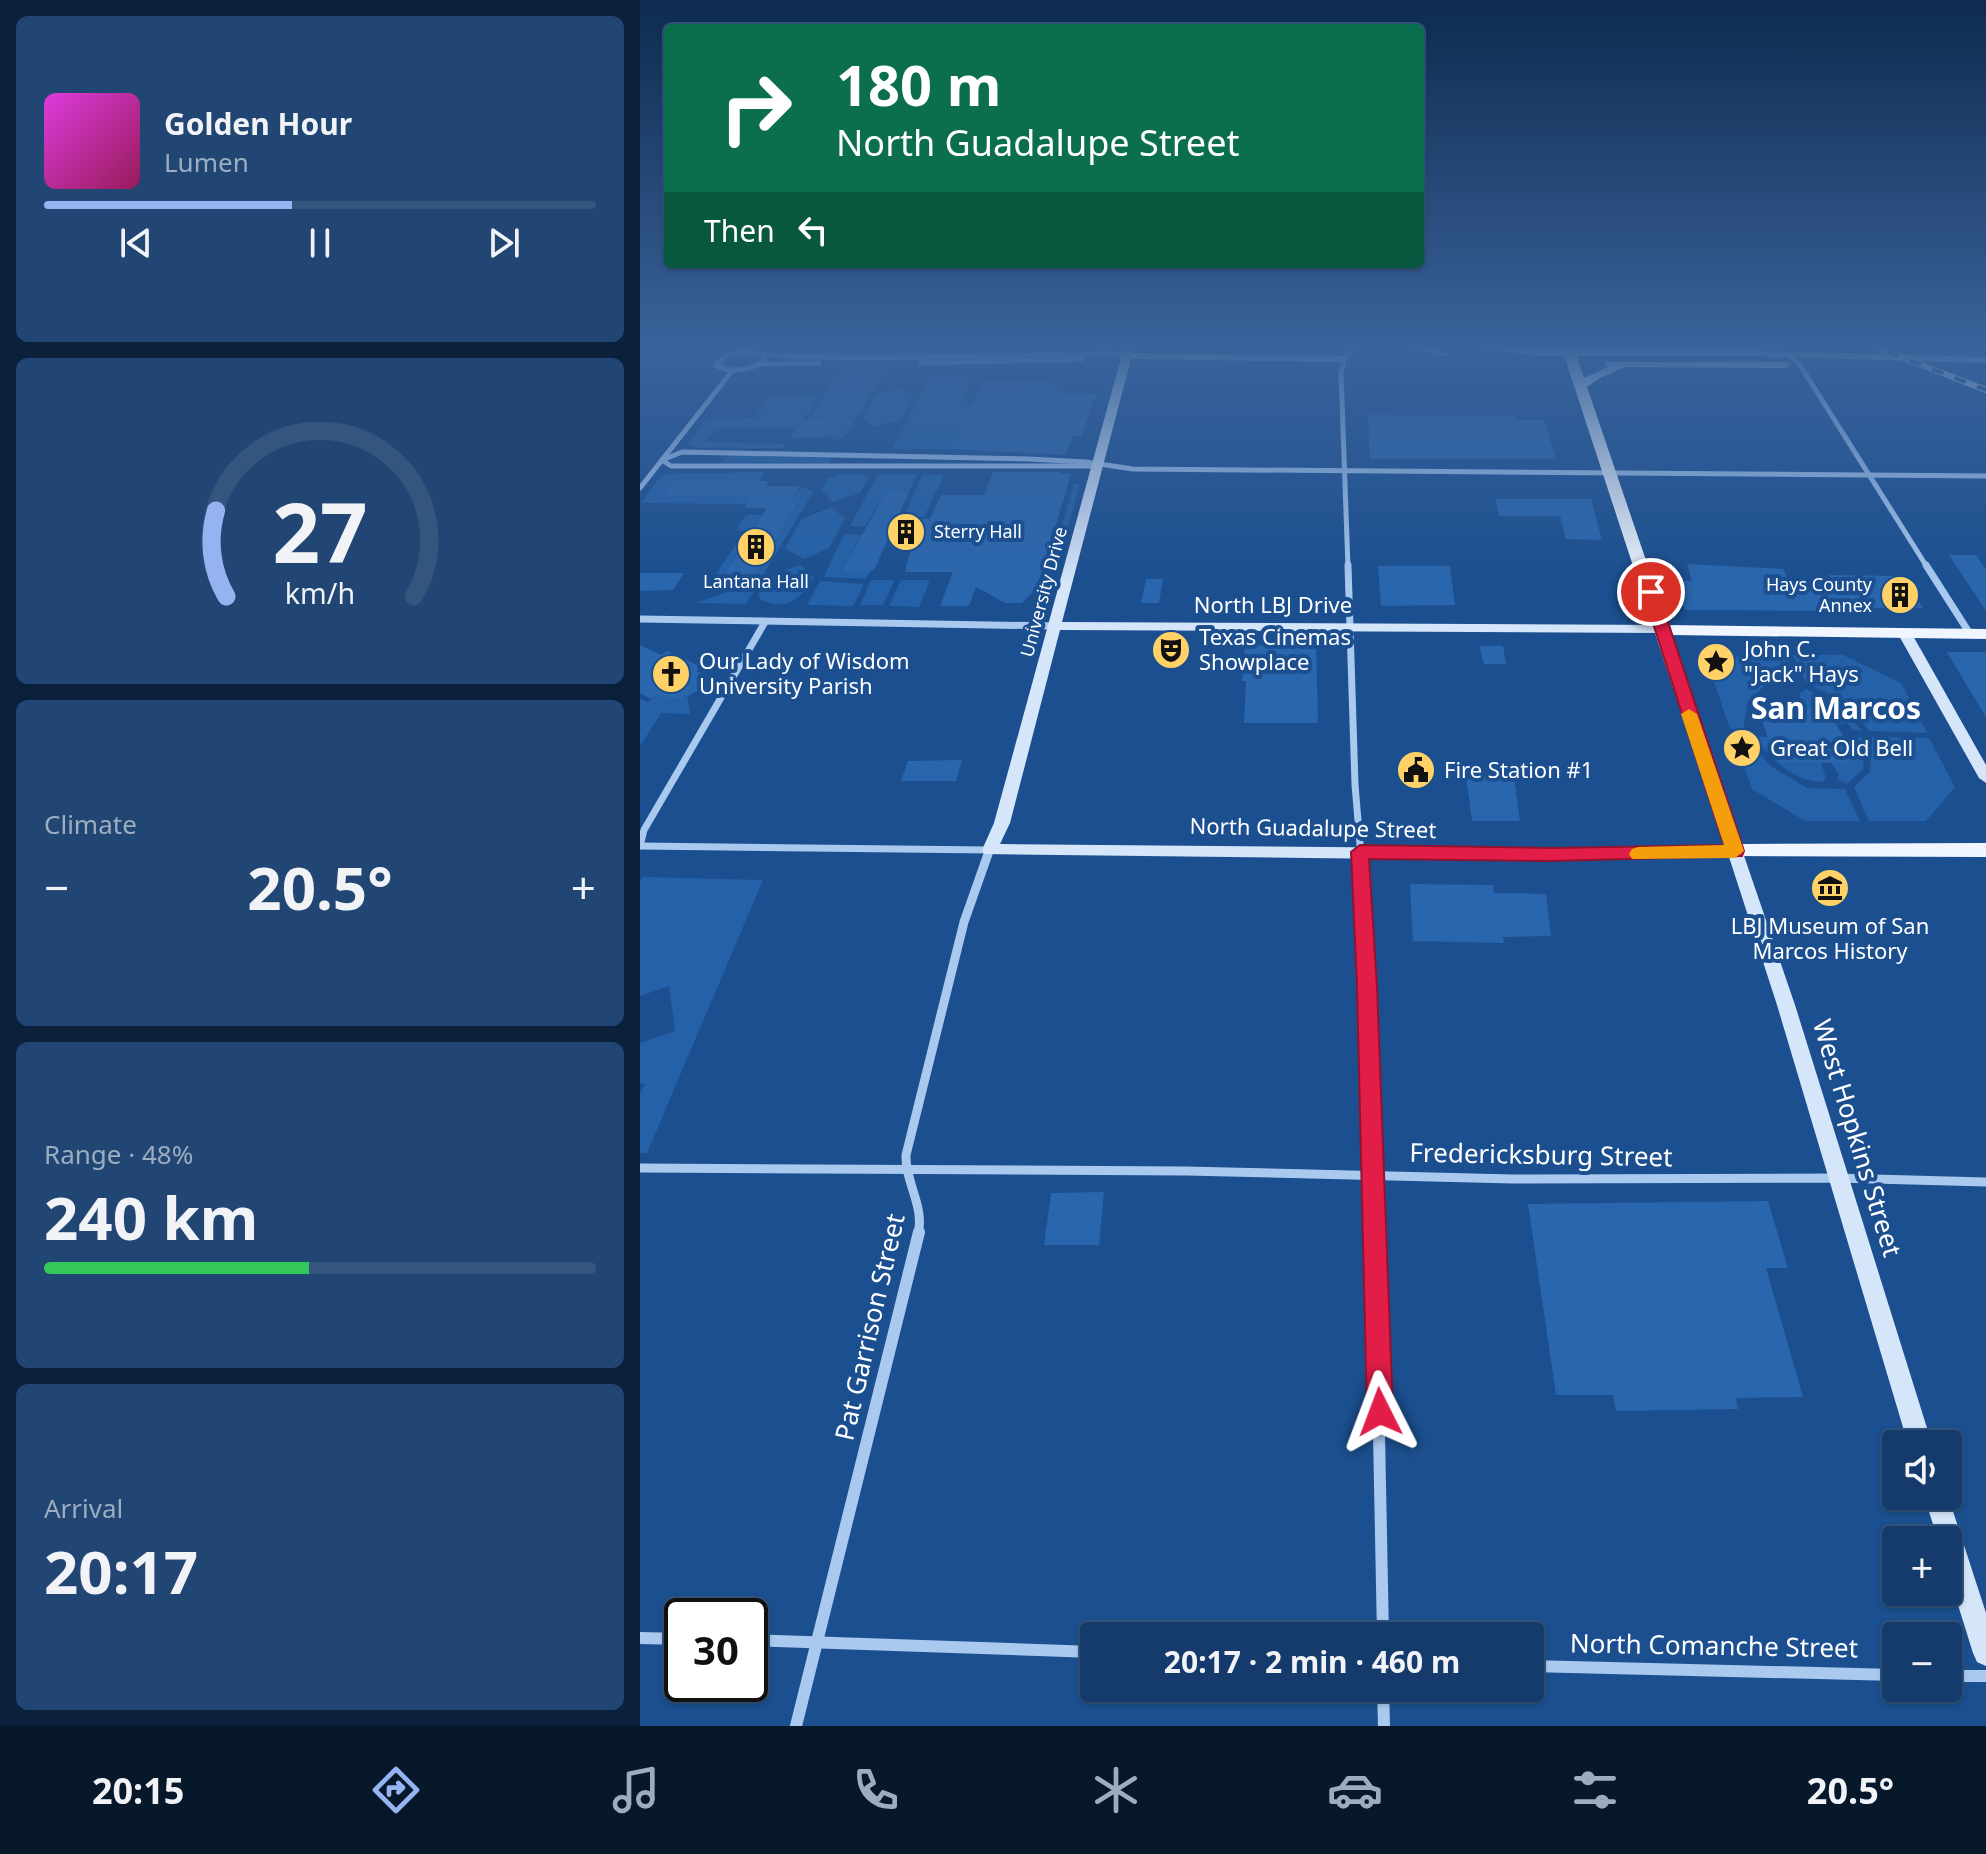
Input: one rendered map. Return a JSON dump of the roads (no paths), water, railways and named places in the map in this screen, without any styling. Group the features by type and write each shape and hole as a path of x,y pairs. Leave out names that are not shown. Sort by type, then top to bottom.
{"main road":[{"name":"University Drive","path":"990,850 1002,823 1108,424"},
{"path":"1594,424 1735,851"},
{"name":"North LBJ Drive","path":"1053,626 1978,634"},
{"path":"1905,634 1986,778"},
{"name":"North Guadalupe Street","path":"990,850 1552,855 1986,850"},
{"name":"West Hopkins Street","path":"1735,851 1786,1005 1836,1178 1916,1430"},
{"path":"1940,1510 1986,1653"}],"street":[{"path":"640,488 691,424"},
{"path":"1343,424 1349,627 1367,967 1381,1440 1383,1622"},
{"path":"1837,424 1978,634"},
{"path":"662,460 679,452 908,453 964,459 1084,461 1133,469 1986,476"},
{"path":"719,466 714,460 728,452"},
{"path":"903,467 898,466 896,461 908,453"},
{"path":"662,460 668,466 1081,468 1097,465"},
{"name":"North LBJ Drive","path":"640,619 1053,626"},
{"path":"640,846 644,830 765,622"},
{"name":"North Guadalupe Street","path":"640,846 990,850"},
{"path":"904,1172 943,1000 978,876 990,850"},
{"name":"Fredericksburg Street","path":"640,1168 904,1172 1186,1171 1513,1179 1836,1178 1986,1182"},
{"name":"Pat Garrison Street","path":"796,1726 921,1224 920,1205 904,1172"},
{"path":"640,1638 664,1639"},
{"path":"768,1640 1080,1651"},
{"name":"North Comanche Street","path":"1544,1666 1882,1675"},
{"path":"1962,1676 1986,1676"},
{"path":"1383,1702 1384,1726"}],"place":[{"name":"Sterry Hall","path":"906,532"},
{"name":"Lantana Hall","path":"756,547"},
{"name":"Hays County Annex","path":"1900,595"},
{"name":"Texas Cinemas Showplace","path":"1171,650"},
{"name":"John C. \"Jack\" Hays","path":"1716,662"},
{"name":"Our Lady of Wisdom University Parish","path":"671,674"},
{"name":"Great Old Bell","path":"1742,748"},
{"name":"Fire Station #1","path":"1416,770"},
{"name":"LBJ Museum of San Marcos History","path":"1830,888"}],"district":[{"name":"San Marcos","path":"1836,709"}]}
